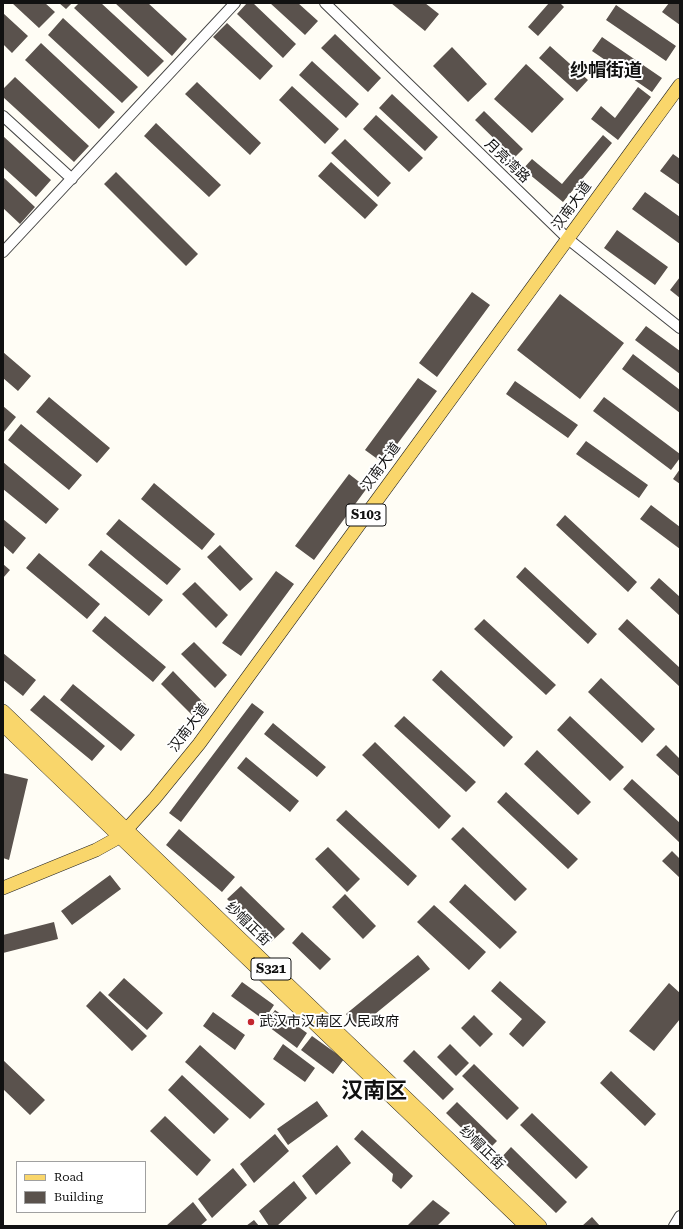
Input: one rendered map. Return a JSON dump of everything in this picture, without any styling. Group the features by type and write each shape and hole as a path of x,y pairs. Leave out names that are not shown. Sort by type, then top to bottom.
{"main road":[{"name":"汉南大道","path":"3,888 96,850 123,833 156,798 198,744 680,86"},
{"name":"纱帽正街","path":"3,711 123,833 526,1226"},
{"name":"纱帽正街","path":"3,725 123,833 540,1226"}],"street":[{"path":"3,252 235,3"},
{"name":"月亮湾路","path":"325,3 568,239 680,328"},
{"path":"3,116 72,179"},
{"path":"674,1226 680,1216"}],"building":[{"path":"12,3 45,3 55,12 39,28"},
{"path":"59,3 72,3 66,9"},
{"path":"79,3 101,3 164,61 148,77 74,8"},
{"path":"115,3 148,3 187,39 172,56"},
{"path":"247,3 253,3 296,44 283,58 237,14"},
{"path":"270,3 298,3 318,21 305,35"},
{"path":"391,3 425,3 439,14 425,31"},
{"path":"549,3 560,3 564,7 538,36 528,27"},
{"path":"669,3 680,3 680,25 662,12"},
{"path":"616,5 676,46 666,61 606,20"},
{"path":"3,13 28,36 12,53 3,44"},
{"path":"63,18 138,87 122,103 48,35"},
{"path":"227,23 273,66 260,80 213,37"},
{"path":"335,34 381,78 368,92 321,48"},
{"path":"602,37 662,78 652,92 592,51"},
{"path":"41,43 115,112 99,129 25,60"},
{"path":"550,46 588,80 577,92 539,58"},
{"path":"452,47 487,84 468,102 433,66"},
{"path":"312,61 359,104 346,118 299,75"},
{"path":"526,64 564,99 532,133 494,99"},
{"path":"15,77 89,146 74,162 3,97 3,89"},
{"path":"197,82 261,143 250,155 185,94"},
{"path":"292,86 339,129 325,144 279,100"},
{"path":"638,87 651,97 618,140 591,119 601,106 615,118"},
{"path":"392,94 438,137 425,151 379,108"},
{"path":"484,111 523,149 514,158 475,120"},
{"path":"376,115 423,158 409,172 363,129"},
{"path":"156,123 221,185 209,197 144,136"},
{"path":"603,135 612,143 563,202 523,169 532,159 562,184"},
{"path":"3,136 51,180 36,197 3,167"},
{"path":"345,139 391,183 378,197 331,153"},
{"path":"673,154 680,159 680,185 660,171"},
{"path":"331,162 378,205 365,219 318,176"},
{"path":"116,172 198,254 186,266 104,184"},
{"path":"3,177 35,207 20,224 3,208"},
{"path":"645,192 680,217 680,244 632,209"},
{"path":"617,230 668,267 655,285 604,248"},
{"path":"680,277 680,298 670,290"},
{"path":"472,292 490,305 437,377 419,363"},
{"path":"560,294 624,343 580,399 517,350"},
{"path":"646,326 680,351 680,374 635,340"},
{"path":"3,352 31,376 18,391 3,378"},
{"path":"633,354 680,390 680,413 622,369"},
{"path":"418,378 437,391 383,463 365,450"},
{"path":"515,381 578,425 568,438 506,394"},
{"path":"49,397 110,448 97,463 36,412"},
{"path":"604,397 680,454 680,458 671,470 593,411"},
{"path":"3,406 16,417 3,433"},
{"path":"21,424 82,475 69,490 8,440"},
{"path":"586,441 648,485 639,498 576,454"},
{"path":"3,462 59,509 46,524 3,489"},
{"path":"680,469 680,484 673,479"},
{"path":"349,474 367,488 314,560 295,546"},
{"path":"154,483 215,534 202,550 141,499"},
{"path":"651,505 680,527 680,549 640,519"},
{"path":"565,515 637,582 628,592 556,525"},
{"path":"3,519 26,538 13,554 3,545"},
{"path":"119,519 181,569 167,585 106,534"},
{"path":"220,545 253,579 240,591 207,557"},
{"path":"101,550 163,600 149,616 88,565"},
{"path":"39,553 100,604 87,619 26,568"},
{"path":"3,564 10,570 3,578"},
{"path":"525,567 597,634 588,644 516,577"},
{"path":"276,571 294,584 241,656 222,643"},
{"path":"659,578 680,597 680,616 650,588"},
{"path":"195,582 228,615 216,628 182,594"},
{"path":"105,616 166,667 153,682 92,631"},
{"path":"484,619 556,685 546,695 474,629"},
{"path":"627,619 680,668 680,687 618,629"},
{"path":"194,642 227,675 215,688 181,654"},
{"path":"3,653 36,680 23,696 3,680"},
{"path":"441,670 513,737 504,747 432,680"},
{"path":"173,671 206,705 194,717 161,684"},
{"path":"601,678 655,729 642,743 588,692"},
{"path":"73,684 135,735 121,751 60,700"},
{"path":"44,695 105,746 92,761 30,710"},
{"path":"252,703 264,712 181,822 169,813"},
{"path":"404,716 476,782 466,792 394,726"},
{"path":"570,716 624,767 610,781 557,730"},
{"path":"273,723 326,767 317,777 264,734"},
{"path":"375,742 451,816 439,829 362,755"},
{"path":"666,745 680,759 680,777 656,755"},
{"path":"537,750 591,802 578,815 524,764"},
{"path":"246,757 299,801 290,812 237,768"},
{"path":"3,773 28,779 9,860 3,858"},
{"path":"632,779 680,823 680,843 623,789"},
{"path":"506,792 578,859 568,869 497,802"},
{"path":"346,810 417,876 408,886 336,820"},
{"path":"463,827 527,889 515,901 451,839"},
{"path":"179,829 235,877 222,892 166,845"},
{"path":"328,847 360,879 347,892 315,859"},
{"path":"672,851 680,859 680,878 662,861"},
{"path":"110,875 121,889 72,925 61,911"},
{"path":"465,884 517,932 500,949 449,902"},
{"path":"241,886 285,929 271,942 227,899"},
{"path":"345,894 376,926 363,939 332,907"},
{"path":"434,905 486,952 469,970 417,922"},
{"path":"54,922 58,939 3,953 3,935"},
{"path":"302,932 331,959 320,970 292,943"},
{"path":"418,955 430,969 358,1028 346,1014"},
{"path":"124,978 163,1013 147,1030 108,995"},
{"path":"500,981 546,1022 523,1047 509,1034 522,1019 491,991"},
{"path":"242,982 274,1005 264,1020 231,996"},
{"path":"669,983 680,993 680,1019 654,1051 629,1031"},
{"path":"100,991 147,1036 132,1051 86,1006"},
{"path":"275,1010 307,1033 297,1048 265,1024"},
{"path":"213,1012 245,1035 235,1050 203,1026"},
{"path":"474,1015 493,1034 480,1047 461,1028"},
{"path":"312,1036 344,1059 333,1074 301,1050"},
{"path":"283,1044 315,1068 305,1082 273,1059"},
{"path":"450,1044 469,1063 456,1076 437,1057"},
{"path":"200,1045 265,1104 250,1119 185,1062"},
{"path":"414,1050 454,1089 443,1100 403,1061"},
{"path":"3,1060 45,1100 30,1115 3,1089"},
{"path":"474,1064 519,1108 507,1120 462,1076"},
{"path":"611,1071 656,1114 645,1126 600,1083"},
{"path":"182,1075 229,1119 214,1134 168,1090"},
{"path":"317,1101 328,1116 288,1145 277,1129"},
{"path":"457,1102 497,1141 486,1152 446,1113"},
{"path":"532,1113 588,1167 576,1179 520,1125"},
{"path":"165,1116 211,1160 197,1176 150,1131"},
{"path":"362,1130 413,1176 401,1189 392,1181 393,1174 354,1139"},
{"path":"275,1134 289,1151 254,1183 240,1164"},
{"path":"337,1145 351,1163 316,1195 302,1176"},
{"path":"511,1147 567,1202 556,1213 500,1159"},
{"path":"233,1168 247,1185 212,1218 198,1199"},
{"path":"294,1181 307,1198 277,1226 269,1226 259,1211"},
{"path":"433,1200 450,1213 437,1226 407,1226"},
{"path":"193,1202 207,1220 200,1226 166,1226"},
{"path":"592,1217 600,1226 582,1226"},
{"path":"254,1220 259,1226 246,1226"}],"place":[{"name":"武汉市汉南区人民政府","path":"251,1022"}],"district":[{"name":"纱帽街道","path":"606,71"},
{"name":"汉南区","path":"374,1092"}]}
